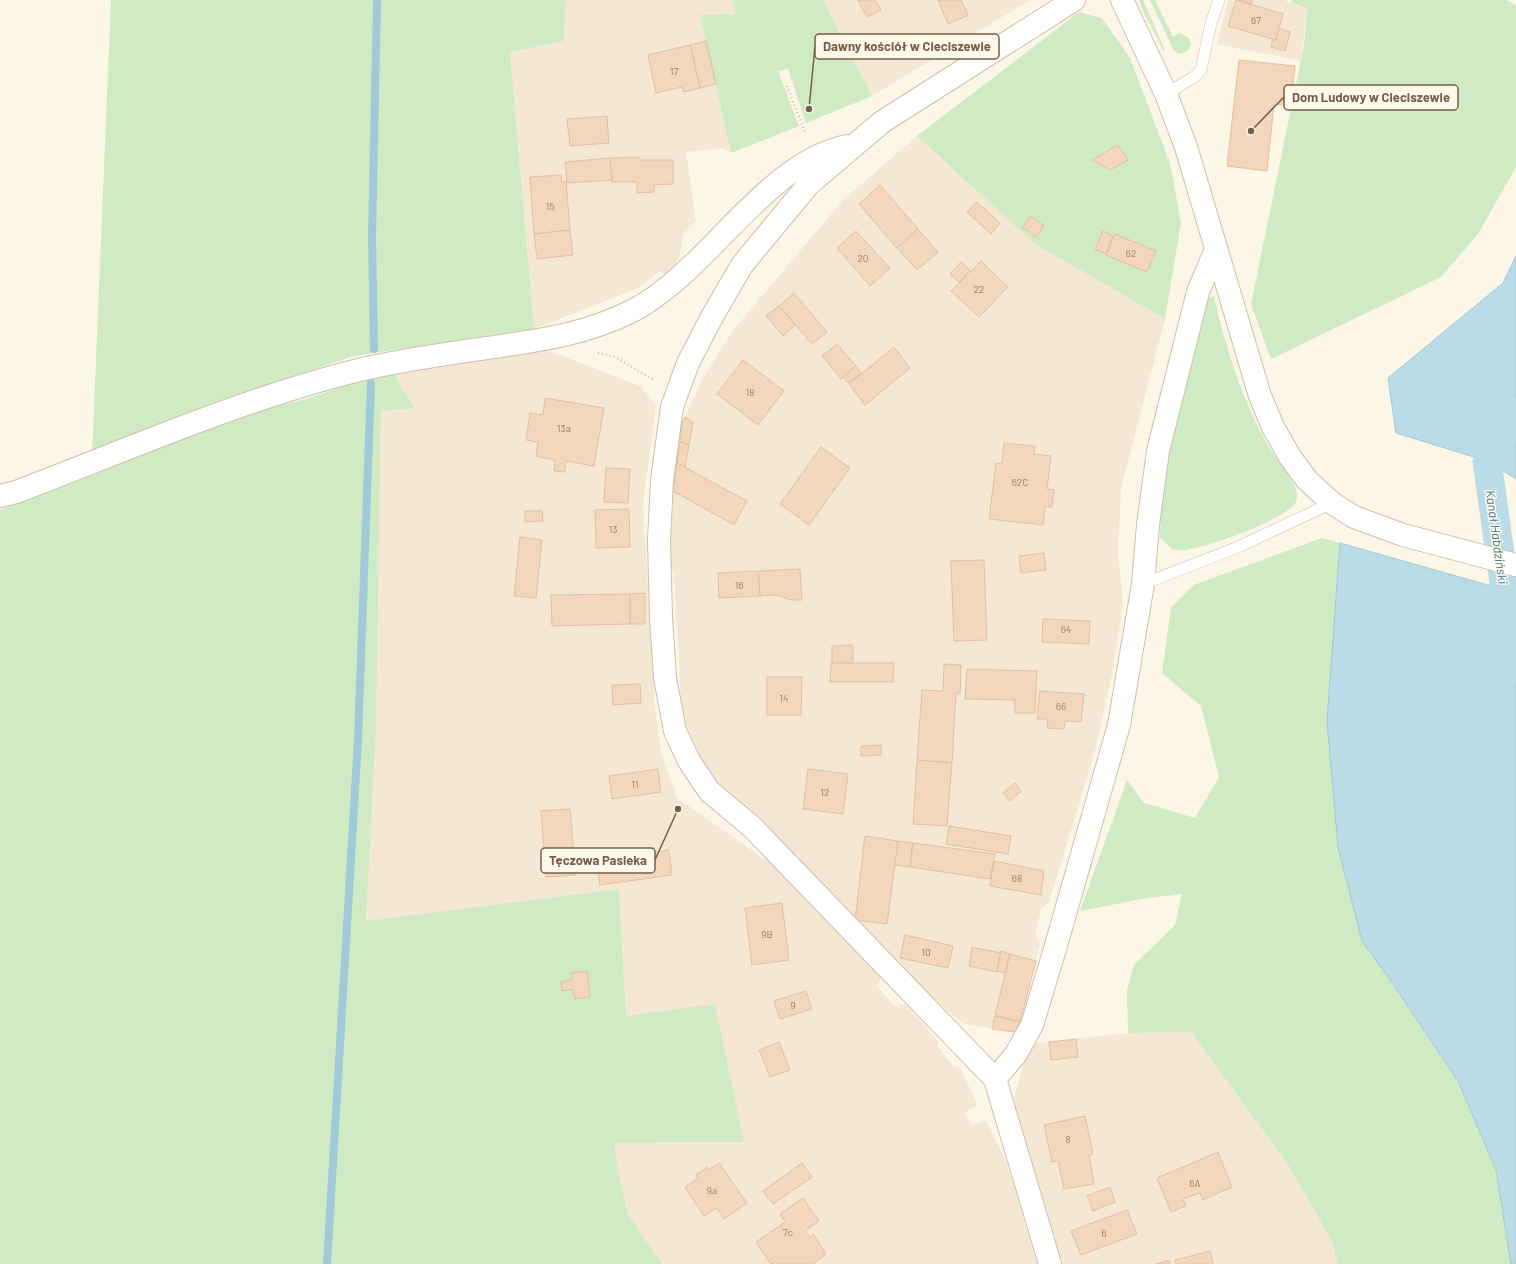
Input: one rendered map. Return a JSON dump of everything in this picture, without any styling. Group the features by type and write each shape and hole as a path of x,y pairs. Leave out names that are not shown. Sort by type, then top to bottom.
{"street":[{"path":"1050,1264 995,1079 752,827 709,791 689,762 676,731 665,678 661,617 659,540 662,480 672,407 688,363 712,315 742,265 809,184 854,144 882,122 1074,0"},
{"path":"1122,0 1166,94 1186,147 1260,396 1273,427 1290,457 1307,480 1332,503 1354,516 1403,535 1516,565"},
{"path":"0,496 16,492 237,407 329,378 405,360 542,340 593,327 634,310 678,280 752,207 797,168 830,149 854,144"},
{"path":"995,1079 1016,1054 1032,1025 1120,725 1143,584 1148,524 1158,451 1198,292 1216,249"}],"lane":[{"path":"1166,94 1194,77 1201,70 1211,23 1219,0"},
{"path":"1143,584 1238,547 1332,503"}],"path":[{"path":"787,86 802,124"},
{"path":"593,352 615,357 652,378 672,407"}],"shaded area":[{"path":"566,0 732,0 736,14 700,16 731,153 723,148 686,152 696,221 683,234 680,255 674,267 665,276 660,271 638,288 534,329 510,52 564,41"},
{"path":"823,0 1030,0 872,96"},
{"path":"1228,0 1284,0 1307,9 1301,61 1217,44"},
{"path":"917,136 1035,244 1165,319 1121,488 1118,551 1123,605 1112,674 1094,755 1049,902 1041,909 1035,935 1040,944 1020,1022 1015,1032 964,1024 902,972 705,769 682,715 674,575 670,563 673,491 682,423 701,381 735,328 843,200"},
{"path":"547,350 640,386 656,405 643,504 655,707 661,752 677,798 776,867 881,976 878,987 894,1006 905,1004 938,1041 938,1047 954,1067 960,1068 977,1103 976,1106 965,1113 972,1126 982,1120 987,1122 1007,1163 1037,1264 662,1264 628,1214 617,1167 615,1143 744,1142 715,1005 626,1016 619,889 366,921 376,731 381,411 415,408 401,387 396,374 500,354"},
{"path":"1191,1032 1287,1163 1333,1243 1337,1264 1063,1264 1051,1232 1016,1112 1014,1099 1029,1044 1128,1033"}],"green space":[{"path":"111,0 566,0 564,41 510,52 534,329 354,356 212,403 92,455"},
{"path":"732,0 823,0 872,96 806,123 788,69 778,71 799,126 731,153 700,15 736,14"},
{"path":"1139,0 1143,0 1165,50 1164,52 1143,11"},
{"path":"1150,0 1155,0 1173,37 1179,33 1189,38 1191,44 1188,51 1179,54 1173,49"},
{"path":"1292,0 1506,0 1516,5 1516,167 1478,234 1441,277 1271,359 1251,304 1304,45 1307,9 1291,2"},
{"path":"1079,12 1102,18 1130,58 1170,163 1181,223 1165,319 1035,244 917,136"},
{"path":"1214,296 1223,334 1242,391 1267,444 1286,471 1294,486 1297,493 1297,499 1292,506 1282,514 1250,530 1200,547 1186,550 1172,549 1160,538 1162,500 1168,455 1182,388 1204,300"},
{"path":"396,374 401,387 415,408 381,411 376,731 366,921 619,889 626,1016 715,1004 744,1142 615,1143 617,1167 628,1214 662,1264 0,1264 0,510 206,429 272,407 303,400 362,380"},
{"path":"1322,538 1340,543 1327,721 1362,941 1393,984 1458,1081 1496,1170 1511,1264 1337,1264 1333,1243 1287,1163 1191,1032 1128,1033 1127,990 1134,965 1175,925 1182,894 1147,898 1080,911 1127,780 1144,803 1195,818 1219,777 1201,706 1162,673 1171,608 1194,585"}],"water":[{"path":"1516,256 1516,479 1487,461 1396,433 1388,378 1503,283"},
{"path":"1340,543 1516,593 1516,1264 1511,1264 1496,1170 1458,1081 1393,984 1362,941 1338,847 1327,721"}],"building":[{"path":"858,0 875,0 881,10 867,17"},
{"path":"938,0 961,0 968,15 948,24"},
{"path":"1236,0 1283,14 1276,40 1228,26"},
{"path":"1238,0 1252,0 1251,4"},
{"path":"1279,28 1290,32 1285,51 1271,47 1273,39 1276,40"},
{"path":"706,41 716,84 700,88 690,45"},
{"path":"690,45 700,88 684,92 682,87 656,93 648,55"},
{"path":"1239,60 1295,66 1290,106 1274,104 1267,171 1227,166"},
{"path":"607,116 609,143 570,146 567,119"},
{"path":"1118,145 1128,160 1110,170 1092,160"},
{"path":"639,157 639,160 673,160 673,184 654,185 654,192 637,193 637,182 612,182 610,158"},
{"path":"610,158 612,180 567,183 565,162"},
{"path":"561,175 562,182 566,182 570,230 534,234 530,177"},
{"path":"880,185 918,229 897,248 859,204"},
{"path":"977,202 1000,223 991,234 967,212"},
{"path":"1031,216 1044,226 1035,237 1023,227"},
{"path":"918,229 938,252 917,270 897,248"},
{"path":"570,230 573,255 537,259 534,234"},
{"path":"856,231 890,268 870,286 837,248"},
{"path":"1103,231 1113,236 1106,254 1095,249"},
{"path":"1115,234 1156,251 1147,272 1106,255"},
{"path":"981,261 1008,287 979,317 951,291"},
{"path":"961,262 970,270 959,282 950,274"},
{"path":"794,293 827,332 812,344 779,306"},
{"path":"779,306 795,325 783,336 766,316"},
{"path":"837,344 856,366 841,379 822,356"},
{"path":"894,347 910,368 865,405 849,384"},
{"path":"743,360 784,391 758,425 717,394"},
{"path":"856,366 861,373 848,383 843,377"},
{"path":"545,398 604,408 594,466 566,461 565,472 554,471 555,460 536,456 538,442 526,440 530,413 543,415"},
{"path":"685,417 693,422 689,445 680,442 682,423"},
{"path":"680,442 689,445 685,467 677,463"},
{"path":"1004,443 1035,446 1034,454 1051,456 1047,489 1054,490 1052,507 1045,507 1043,525 989,519 996,463 1002,464"},
{"path":"821,447 850,468 809,525 780,504"},
{"path":"677,463 747,501 734,525 673,491"},
{"path":"606,468 630,469 628,503 604,502"},
{"path":"629,509 630,547 596,548 595,510"},
{"path":"525,511 542,511 543,521 525,522"},
{"path":"520,537 542,540 536,598 514,596"},
{"path":"1044,553 1046,570 1021,573 1019,556"},
{"path":"984,560 987,640 954,641 951,561"},
{"path":"800,569 802,600 792,600 776,595 760,596 758,571"},
{"path":"758,571 760,596 719,598 718,573"},
{"path":"645,593 645,624 630,624 630,594"},
{"path":"630,594 630,624 552,626 551,595"},
{"path":"1043,619 1090,621 1089,644 1042,642"},
{"path":"853,645 853,663 832,663 832,646"},
{"path":"831,663 894,663 893,682 830,682"},
{"path":"944,664 961,665 960,693 956,693 952,763 917,760 922,690 943,691"},
{"path":"967,669 1037,671 1035,713 1015,713 1015,700 965,699"},
{"path":"767,677 802,677 801,715 767,715"},
{"path":"640,684 641,703 613,705 612,685"},
{"path":"1040,691 1084,694 1081,722 1065,721 1064,729 1047,728 1048,719 1037,719"},
{"path":"881,745 881,755 861,756 861,746"},
{"path":"917,760 952,763 947,826 913,824"},
{"path":"658,769 661,792 612,799 609,776"},
{"path":"808,769 848,774 843,814 803,809"},
{"path":"1015,783 1021,791 1010,801 1003,793"},
{"path":"570,809 576,875 546,877 541,811"},
{"path":"949,826 1011,836 1008,854 946,844"},
{"path":"865,836 898,841 887,924 855,920"},
{"path":"898,841 913,843 910,867 895,865"},
{"path":"913,843 995,854 990,879 910,867"},
{"path":"669,850 672,875 600,885 597,860"},
{"path":"994,861 1044,871 1041,895 990,886"},
{"path":"782,903 789,960 752,965 745,908"},
{"path":"905,935 953,946 948,968 900,958"},
{"path":"972,947 1001,953 997,972 969,966"},
{"path":"1001,951 1010,954 1005,973 997,971"},
{"path":"1010,954 1036,961 1020,1022 995,1015"},
{"path":"587,971 590,997 575,999 573,989 562,991 561,982 572,980 571,973"},
{"path":"806,991 812,1009 780,1019 774,1001"},
{"path":"995,1016 1020,1022 1015,1032 992,1029"},
{"path":"1076,1039 1078,1057 1051,1060 1049,1042"},
{"path":"779,1042 790,1070 770,1077 759,1050"},
{"path":"1085,1116 1093,1154 1089,1155 1094,1184 1064,1189 1058,1161 1052,1162 1044,1125"},
{"path":"1218,1152 1232,1187 1203,1200 1200,1193 1183,1199 1186,1206 1171,1212 1157,1178"},
{"path":"719,1163 747,1203 724,1219 717,1208 704,1216 685,1187 698,1178 696,1175 707,1167 709,1170"},
{"path":"802,1163 812,1177 773,1204 763,1191"},
{"path":"1110,1187 1115,1202 1093,1211 1087,1196"},
{"path":"803,1198 819,1221 805,1231 810,1237 813,1234 826,1254 815,1262 815,1264 778,1264 776,1262 771,1264 756,1242 785,1222 780,1214"},
{"path":"1127,1210 1137,1234 1081,1255 1071,1231"},
{"path":"1210,1251 1213,1264 1176,1264 1175,1260"},
{"path":"1169,1260 1170,1264 1156,1264"}],"waterway":[{"path":"374,349 372,236 377,0"},
{"path":"327,1264 358,740 371,383"},
{"name":"Kanał Habdziński","path":"1516,412 1487,461 1516,669"}],"place":[{"name":"Dawny kościół w Cieciszewie","path":"809,109"},
{"name":"Dom Ludowy w Cieciszewie","path":"1251,131"},
{"name":"Tęczowa Pasieka","path":"678,809"}]}
